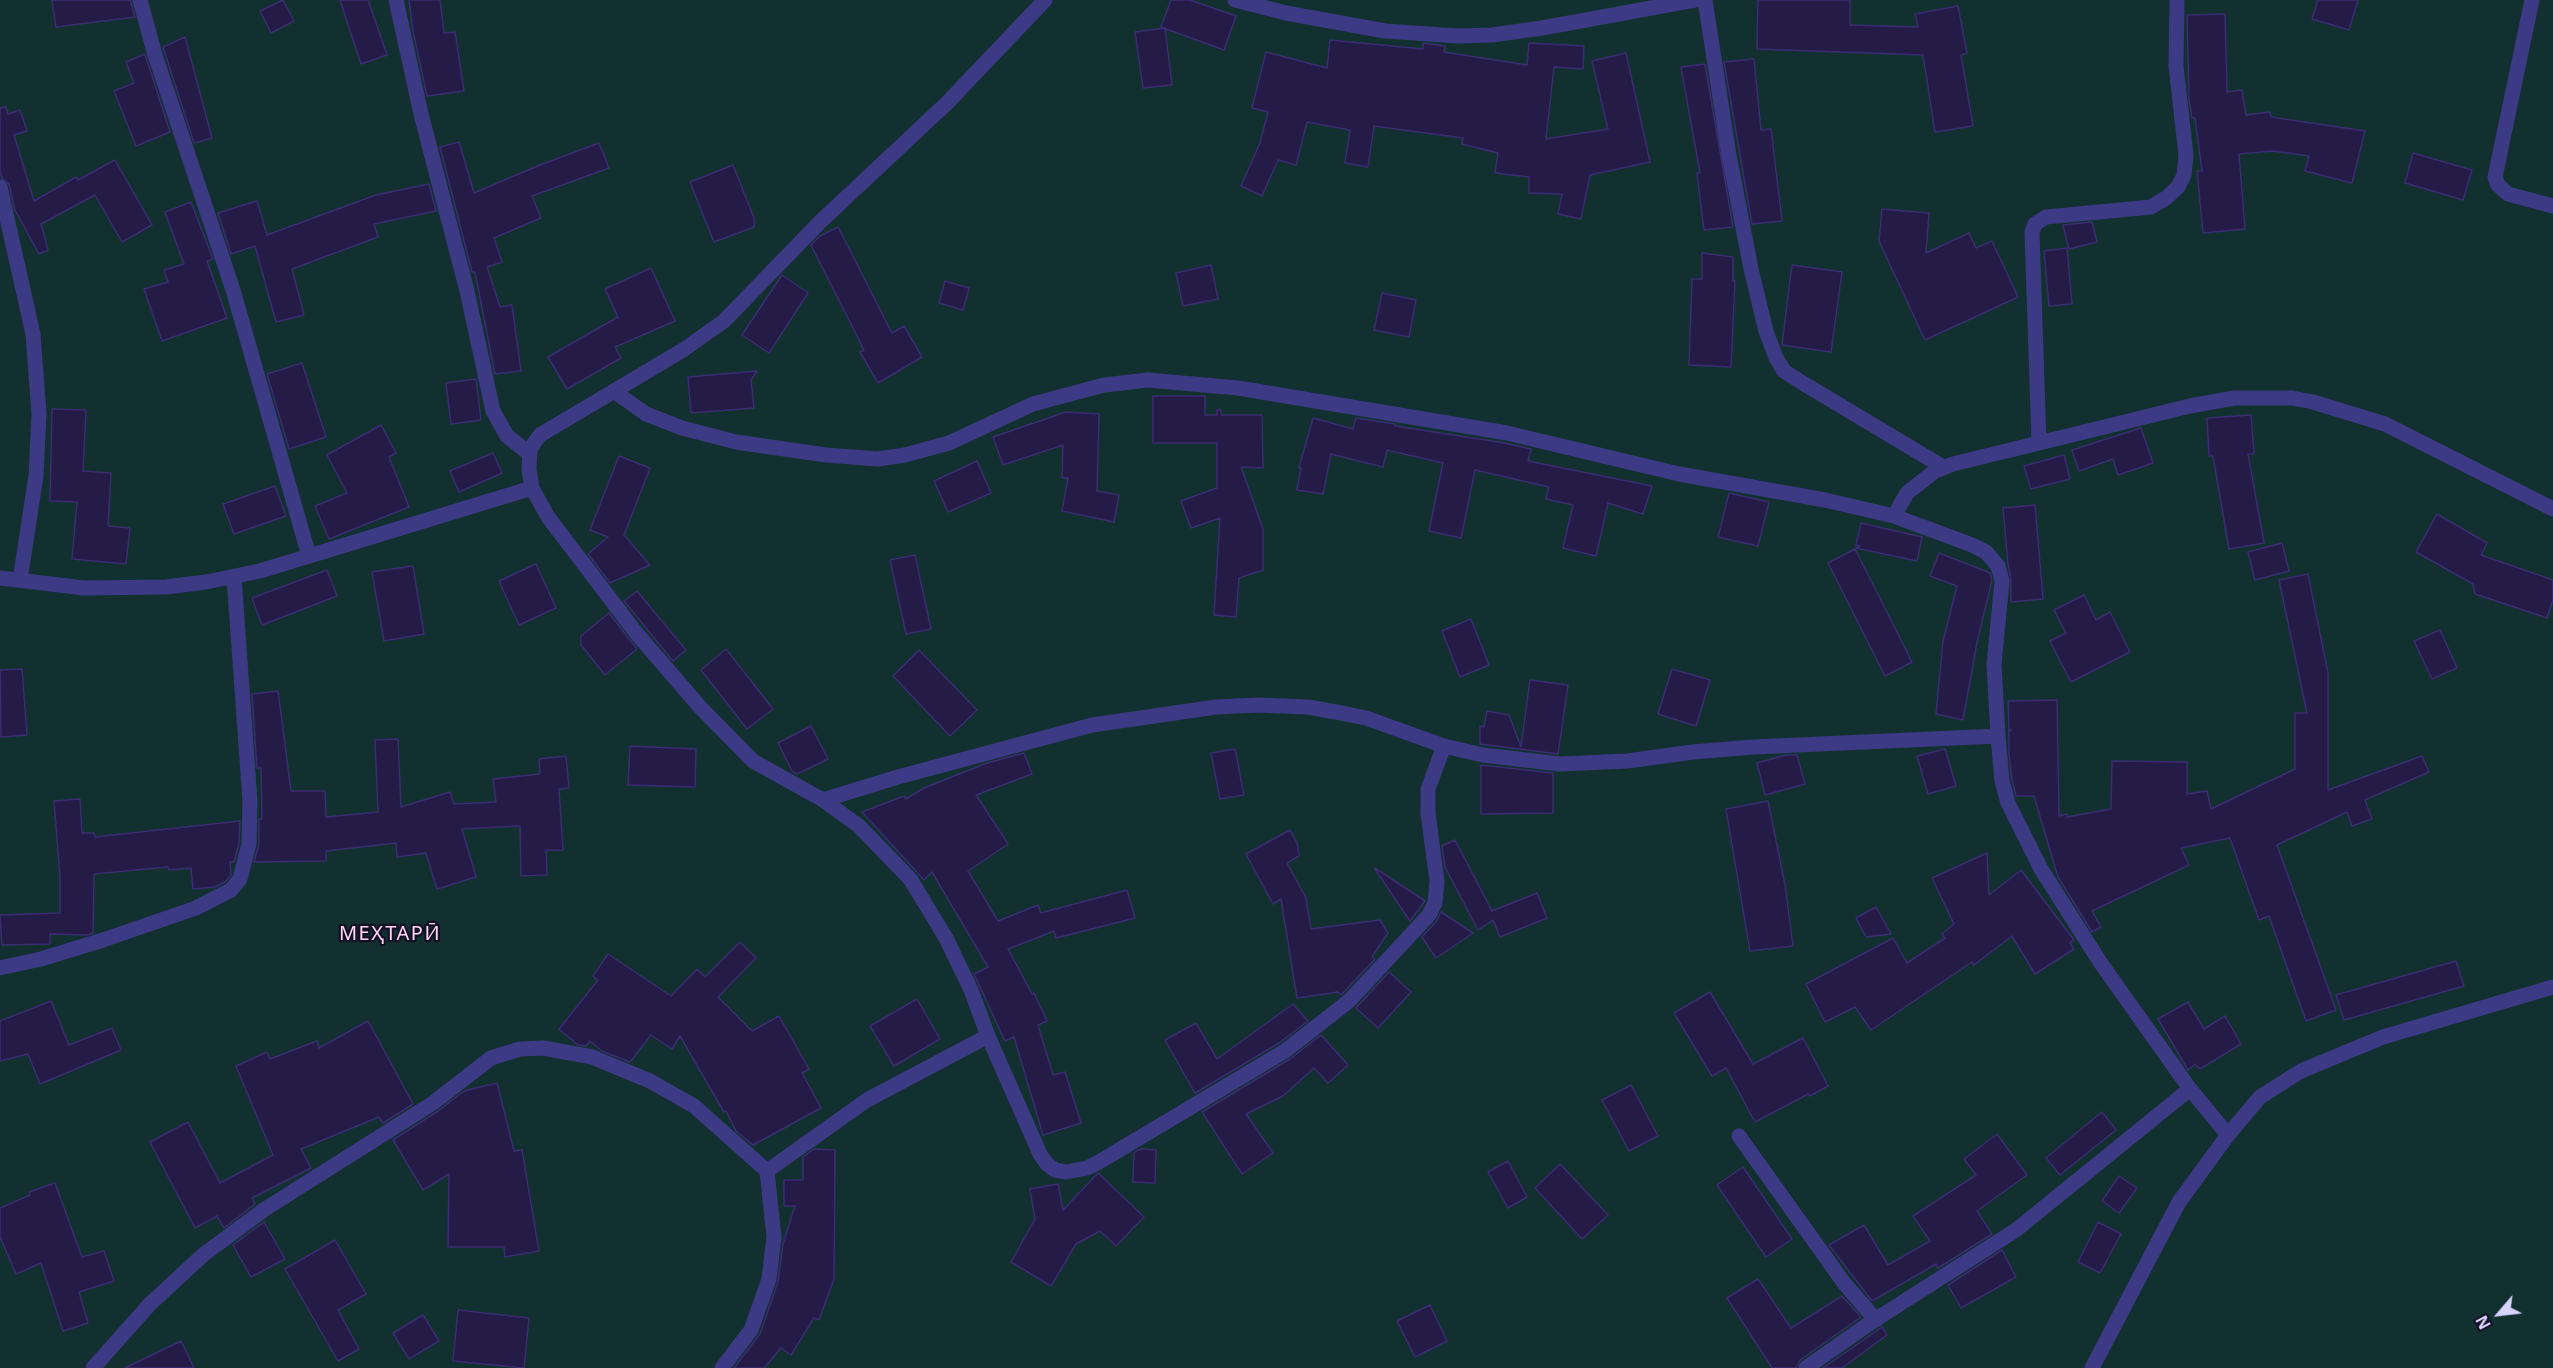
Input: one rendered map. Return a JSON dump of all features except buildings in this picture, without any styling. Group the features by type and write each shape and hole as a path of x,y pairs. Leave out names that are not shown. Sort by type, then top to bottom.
{"street":[{"path":"140,0 154,55 233,290 309,556"},
{"path":"396,0 421,114 467,291 493,411 507,436 530,454"},
{"path":"1045,0 948,103 820,222 724,321 700,339 615,392 540,435 532,444 530,454 532,488 548,517 586,570 700,707 753,761 823,800 859,826 884,849 911,880 946,938 971,990 988,1036 1040,1154 1054,1170 1066,1172 1087,1168 1099,1162 1285,1051 1349,1001 1433,908 1437,881 1428,813 1428,789 1444,746"},
{"path":"1235,0 1286,14 1385,31 1458,36 1492,35 1542,28 1695,0"},
{"path":"1705,0 1729,155 1751,269 1766,331 1776,358 1784,371 1943,467"},
{"path":"2039,443 2032,232 2035,224 2046,217 2151,207 2178,187 2184,175 2186,155 2176,66 2177,0"},
{"path":"2532,0 2495,177 2498,185 2508,194 2553,206"},
{"path":"0,187 33,334 39,414 36,476 20,580"},
{"path":"615,392 646,414 682,428 736,442 826,455 878,459 916,453 949,443 1033,404 1104,385 1148,380 1238,388 1507,433 1679,474 1825,500 1894,516 1972,545 1986,552 1998,566 2002,581 1995,664 2002,781 2008,802 2036,860 2100,962 2190,1089 2228,1135"},
{"path":"1894,516 1907,493 1927,476 1943,467 2190,406 2234,398 2292,398 2313,402 2385,424 2553,509"},
{"path":"0,578 84,588 186,584 234,577 532,488"},
{"path":"0,969 103,940 196,908 226,893 240,879 249,844 250,801 234,577"},
{"path":"823,800 966,758 1092,725 1216,707 1258,705 1308,707 1366,718 1444,746 1483,755 1560,764 1627,761 1753,747 1998,736"},
{"path":"2092,1368 2179,1202 2228,1135 2260,1097 2301,1071 2383,1037 2553,987"},
{"path":"767,1171 867,1100 988,1036"},
{"path":"93,1368 150,1304 203,1255 265,1209 433,1103 478,1066 506,1052 526,1048 592,1057 650,1081 694,1106 767,1171 774,1237 769,1279 751,1330 722,1368"},
{"path":"1806,1368 2043,1211 2190,1089"},
{"path":"1739,1136 1844,1283 1876,1320"}],"green space":[{"path":"0,0 2553,0 2553,1368 0,1368"}],"district":[{"name":"МЕҲТАРӢ","path":"390,934"}]}
